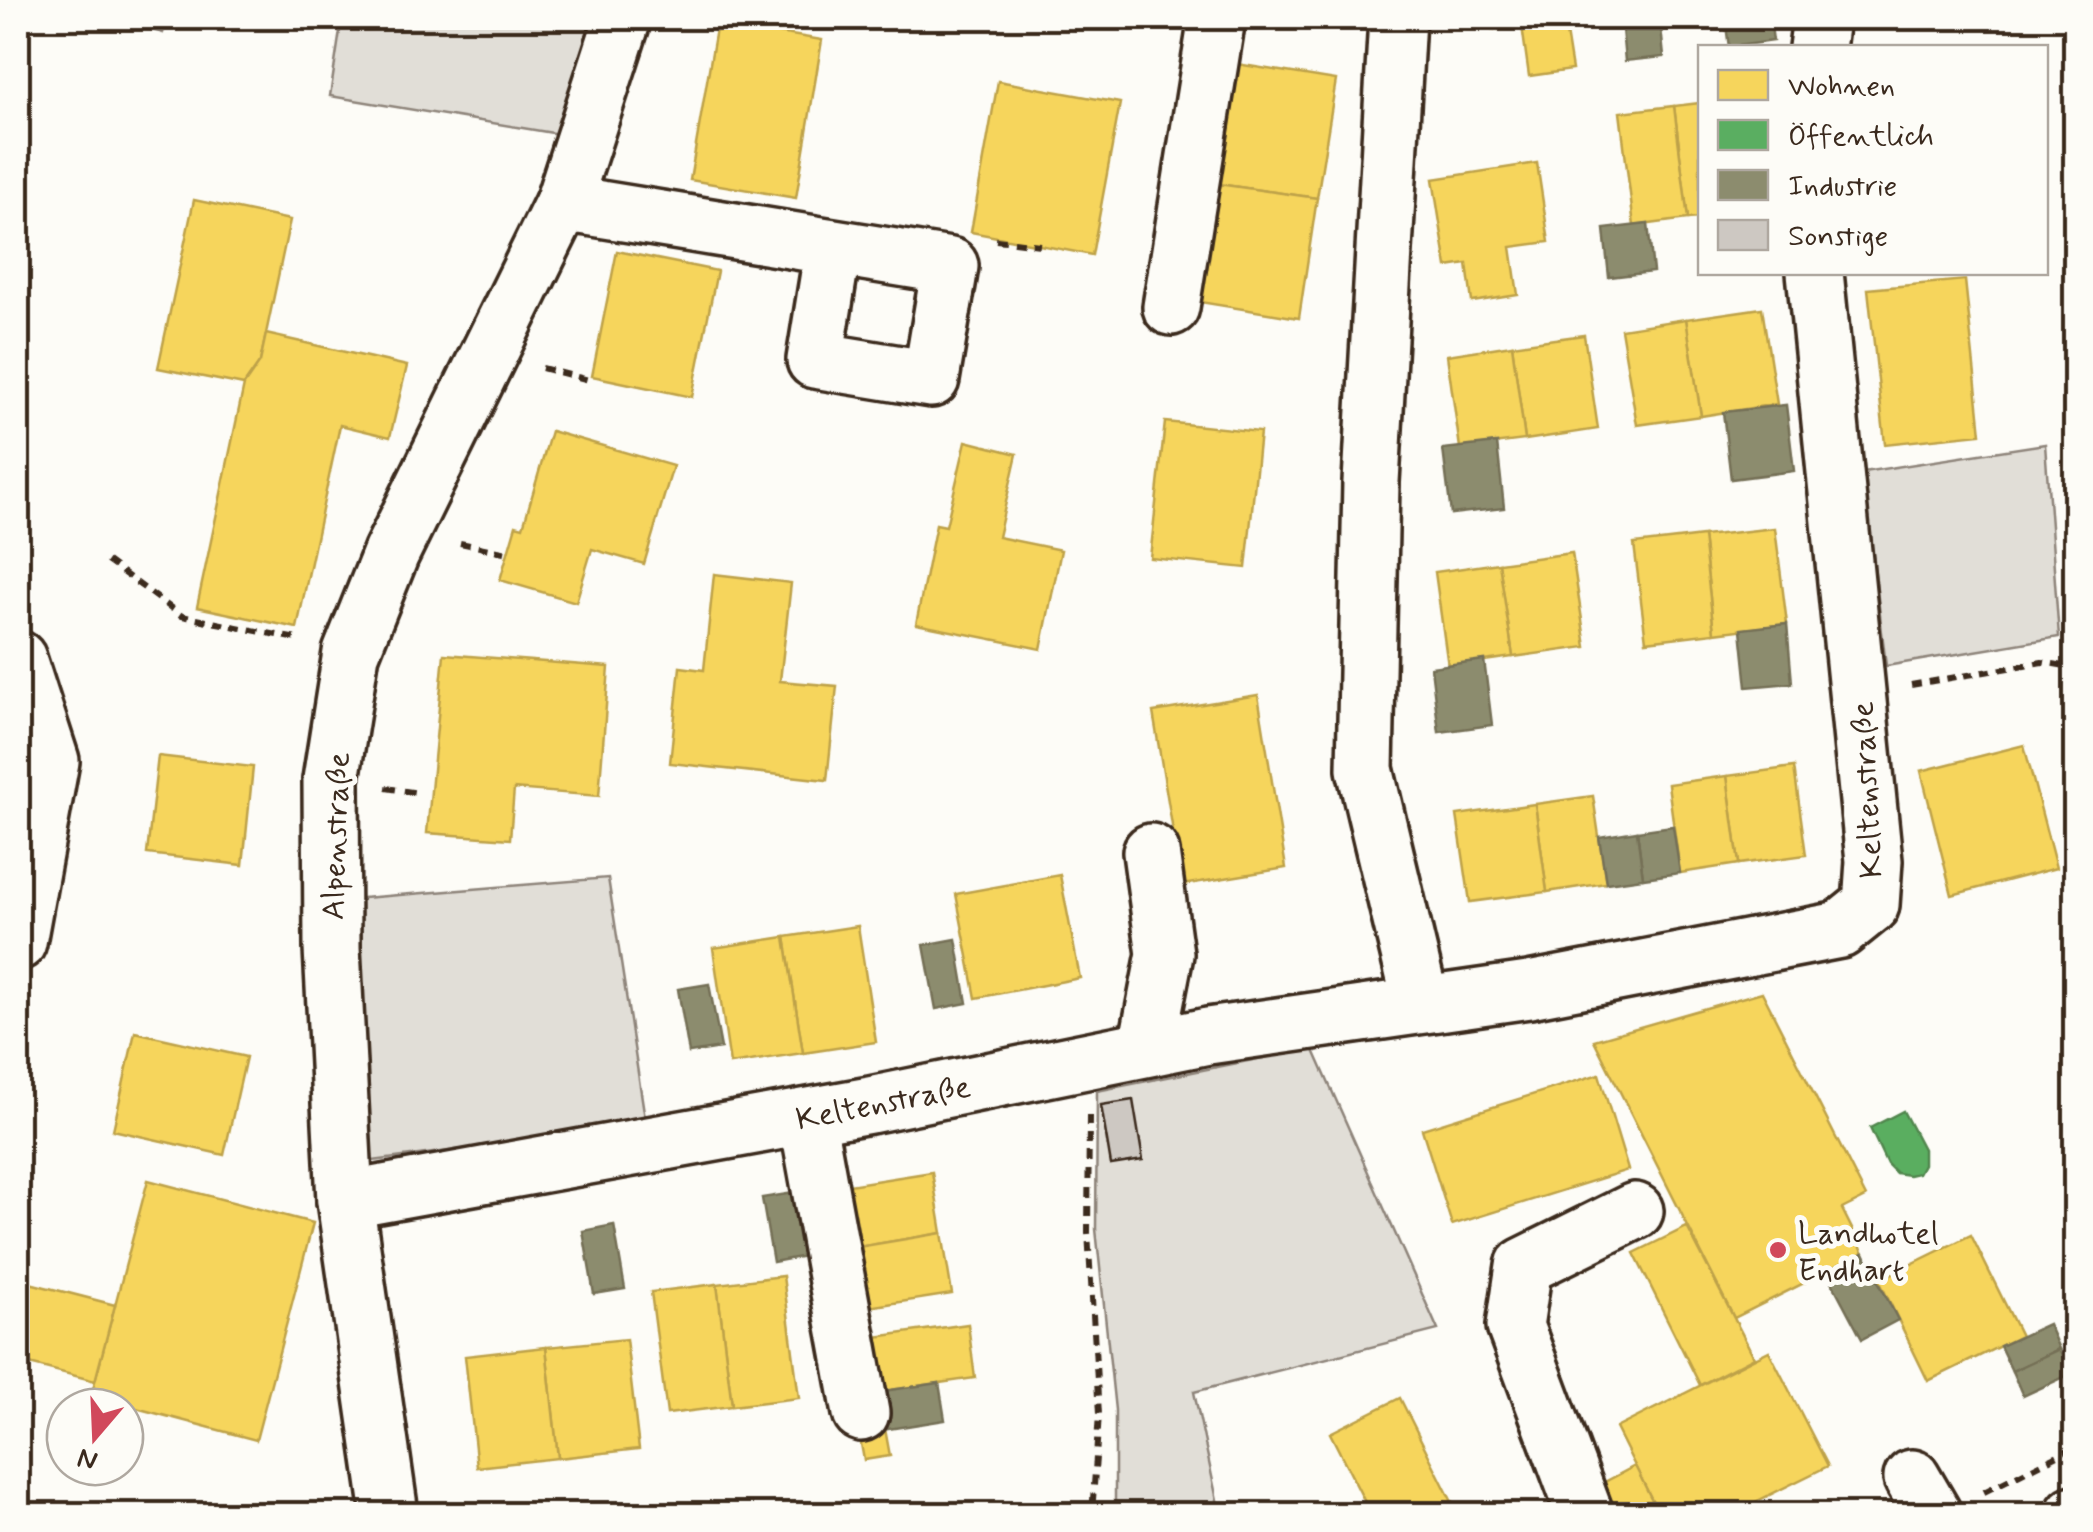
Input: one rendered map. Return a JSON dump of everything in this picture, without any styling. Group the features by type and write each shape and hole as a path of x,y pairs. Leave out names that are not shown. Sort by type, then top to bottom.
{"street":[{"name":"Alpenstraße","path":"390,1514 345,1200 332,948 332,780 351,653 392,553 563,203 623,18"},
{"path":"1170,307 1217,18"},
{"path":"1397,18 1372,482 1365,769 1421,1004"},
{"path":"1818,45 1820,18"},
{"path":"563,203 833,248"},
{"name":"Keltenstraße","path":"345,1200 806,1117 1146,1048 1530,990 1840,930 1871,904 1874,862 1815,275"},
{"path":"18,659 51,761 18,942"},
{"path":"1146,1048 1165,954 1151,852"},
{"path":"806,1117 861,1414"},
{"path":"1585,1514 1515,1326 1524,1266 1636,1211"}],"path":[{"path":"108,561 182,616 351,653"},
{"path":"1860,694 2042,662 2076,668"},
{"path":"1090,1061 1088,1232 1100,1414 1092,1514"},
{"path":"1939,1496 2076,1446"}],"shaded area":[{"path":"109,18 167,18 163,33"},
{"path":"342,18 601,18 565,135 330,96"},
{"path":"2045,444 2059,637 1886,666 1863,472"},
{"path":"608,878 646,1125 365,1162 351,899"},
{"path":"1313,1048 1438,1330 1194,1392 1220,1514 1115,1514 1115,1410 1096,1229 1097,1091"}],"building: Wohnen":[{"path":"1489,18 1580,18 1564,20 1572,70 1529,76 1522,26 1492,30"},
{"path":"717,23 822,40 796,198 690,180"},
{"path":"1237,64 1336,80 1317,198 1218,184"},
{"path":"998,81 1120,103 1092,255 971,232"},
{"path":"1698,103 1698,218 1688,219 1674,106"},
{"path":"1674,106 1688,219 1634,226 1620,112"},
{"path":"1537,163 1549,242 1511,247 1518,295 1472,302 1467,264 1447,267 1433,179"},
{"path":"1218,184 1317,198 1299,318 1200,302"},
{"path":"194,200 290,220 260,362 244,385 158,368"},
{"path":"617,251 717,271 692,397 592,376"},
{"path":"1965,280 1981,434 1885,444 1868,289"},
{"path":"1762,308 1777,404 1701,416 1686,319"},
{"path":"1686,319 1701,416 1637,425 1621,329"},
{"path":"266,334 407,366 390,437 340,425 297,628 197,607 244,385 260,362"},
{"path":"1584,335 1598,429 1525,440 1512,345"},
{"path":"1512,345 1525,440 1460,448 1447,355"},
{"path":"1165,422 1260,432 1246,568 1150,558"},
{"path":"551,431 673,466 644,564 592,549 576,602 500,580 516,525 523,527"},
{"path":"966,441 1017,454 998,537 1061,550 1041,649 916,624 936,524 946,526"},
{"path":"1775,528 1787,624 1714,633 1703,536"},
{"path":"1703,536 1714,633 1646,641 1634,544"},
{"path":"1572,553 1586,647 1513,657 1499,563"},
{"path":"1499,563 1513,657 1448,666 1435,572"},
{"path":"714,574 791,583 780,681 837,686 827,780 670,763 680,667 704,670"},
{"path":"444,654 609,667 599,796 514,789 510,839 427,833"},
{"path":"1258,695 1286,868 1182,885 1153,712"},
{"path":"2024,745 2056,868 1952,895 1921,771"},
{"path":"158,756 253,767 243,865 147,854"},
{"path":"1794,767 1806,855 1739,864 1727,776"},
{"path":"1727,776 1739,864 1680,873 1668,784"},
{"path":"1593,796 1606,883 1547,892 1535,804"},
{"path":"1535,804 1547,892 1470,902 1457,815"},
{"path":"1060,875 1080,978 976,998 956,894"},
{"path":"858,926 876,1042 803,1053 785,937"},
{"path":"785,937 803,1053 730,1064 713,948"},
{"path":"1762,992 1866,1197 1842,1209 1864,1253 1734,1318 1594,1040"},
{"path":"135,1032 246,1057 224,1155 113,1130"},
{"path":"1599,1074 1628,1170 1452,1225 1422,1129"},
{"path":"2076,1160 2076,1191 2063,1165"},
{"path":"932,1172 942,1233 858,1247 849,1185"},
{"path":"148,1180 313,1223 256,1440 145,1410 145,1387 93,1387"},
{"path":"1687,1227 1754,1357 1700,1385 1634,1253"},
{"path":"942,1233 952,1294 868,1307 858,1247"},
{"path":"1971,1235 2021,1336 1928,1381 1879,1280"},
{"path":"783,1276 799,1398 732,1406 717,1284"},
{"path":"18,1280 115,1305 95,1381 18,1361"},
{"path":"717,1284 732,1406 667,1414 651,1292"},
{"path":"968,1324 975,1378 883,1391 875,1337"},
{"path":"626,1339 639,1449 558,1458 546,1347"},
{"path":"546,1347 558,1458 477,1467 465,1356"},
{"path":"1769,1351 1828,1466 1731,1514 1659,1514 1616,1428"},
{"path":"1400,1398 1458,1514 1371,1514 1330,1433"},
{"path":"885,1429 890,1456 864,1460 859,1433"},
{"path":"1635,1466 1659,1514 1614,1514 1599,1485"},
{"path":"18,1501 91,1510 90,1514 18,1514"}],"building: Öffentlich":[{"path":"1903,1111 1923,1149 1923,1164 1918,1173 1909,1175 1896,1173 1887,1164 1870,1128"}],"building: Industrie":[{"path":"1621,18 1660,18 1664,57 1625,61"},
{"path":"1725,18 1770,18 1773,41 1729,45"},
{"path":"1648,224 1653,272 1609,277 1604,229"},
{"path":"1786,405 1794,471 1731,479 1723,412"},
{"path":"1497,443 1504,508 1451,514 1443,449"},
{"path":"1787,624 1792,683 1747,687 1741,629"},
{"path":"1484,660 1492,725 1439,732 1431,667"},
{"path":"1673,826 1680,873 1643,878 1637,831"},
{"path":"1637,831 1643,878 1606,883 1599,837"},
{"path":"956,939 967,1003 936,1009 924,945"},
{"path":"709,984 721,1048 689,1053 678,989"},
{"path":"794,1193 805,1256 773,1262 762,1198"},
{"path":"614,1225 625,1289 594,1294 583,1231"},
{"path":"1864,1253 1898,1320 1862,1339 1826,1271"},
{"path":"2048,1324 2059,1349 2012,1371 2000,1346"},
{"path":"2059,1349 2071,1374 2023,1396 2012,1371"},
{"path":"939,1383 945,1420 888,1429 883,1391"}],"building: Sonstige":[{"path":"1133,1100 1143,1160 1111,1165 1101,1105"}],"place":[{"name":"Landhotel Endhart","path":"1778,1250"}]}
